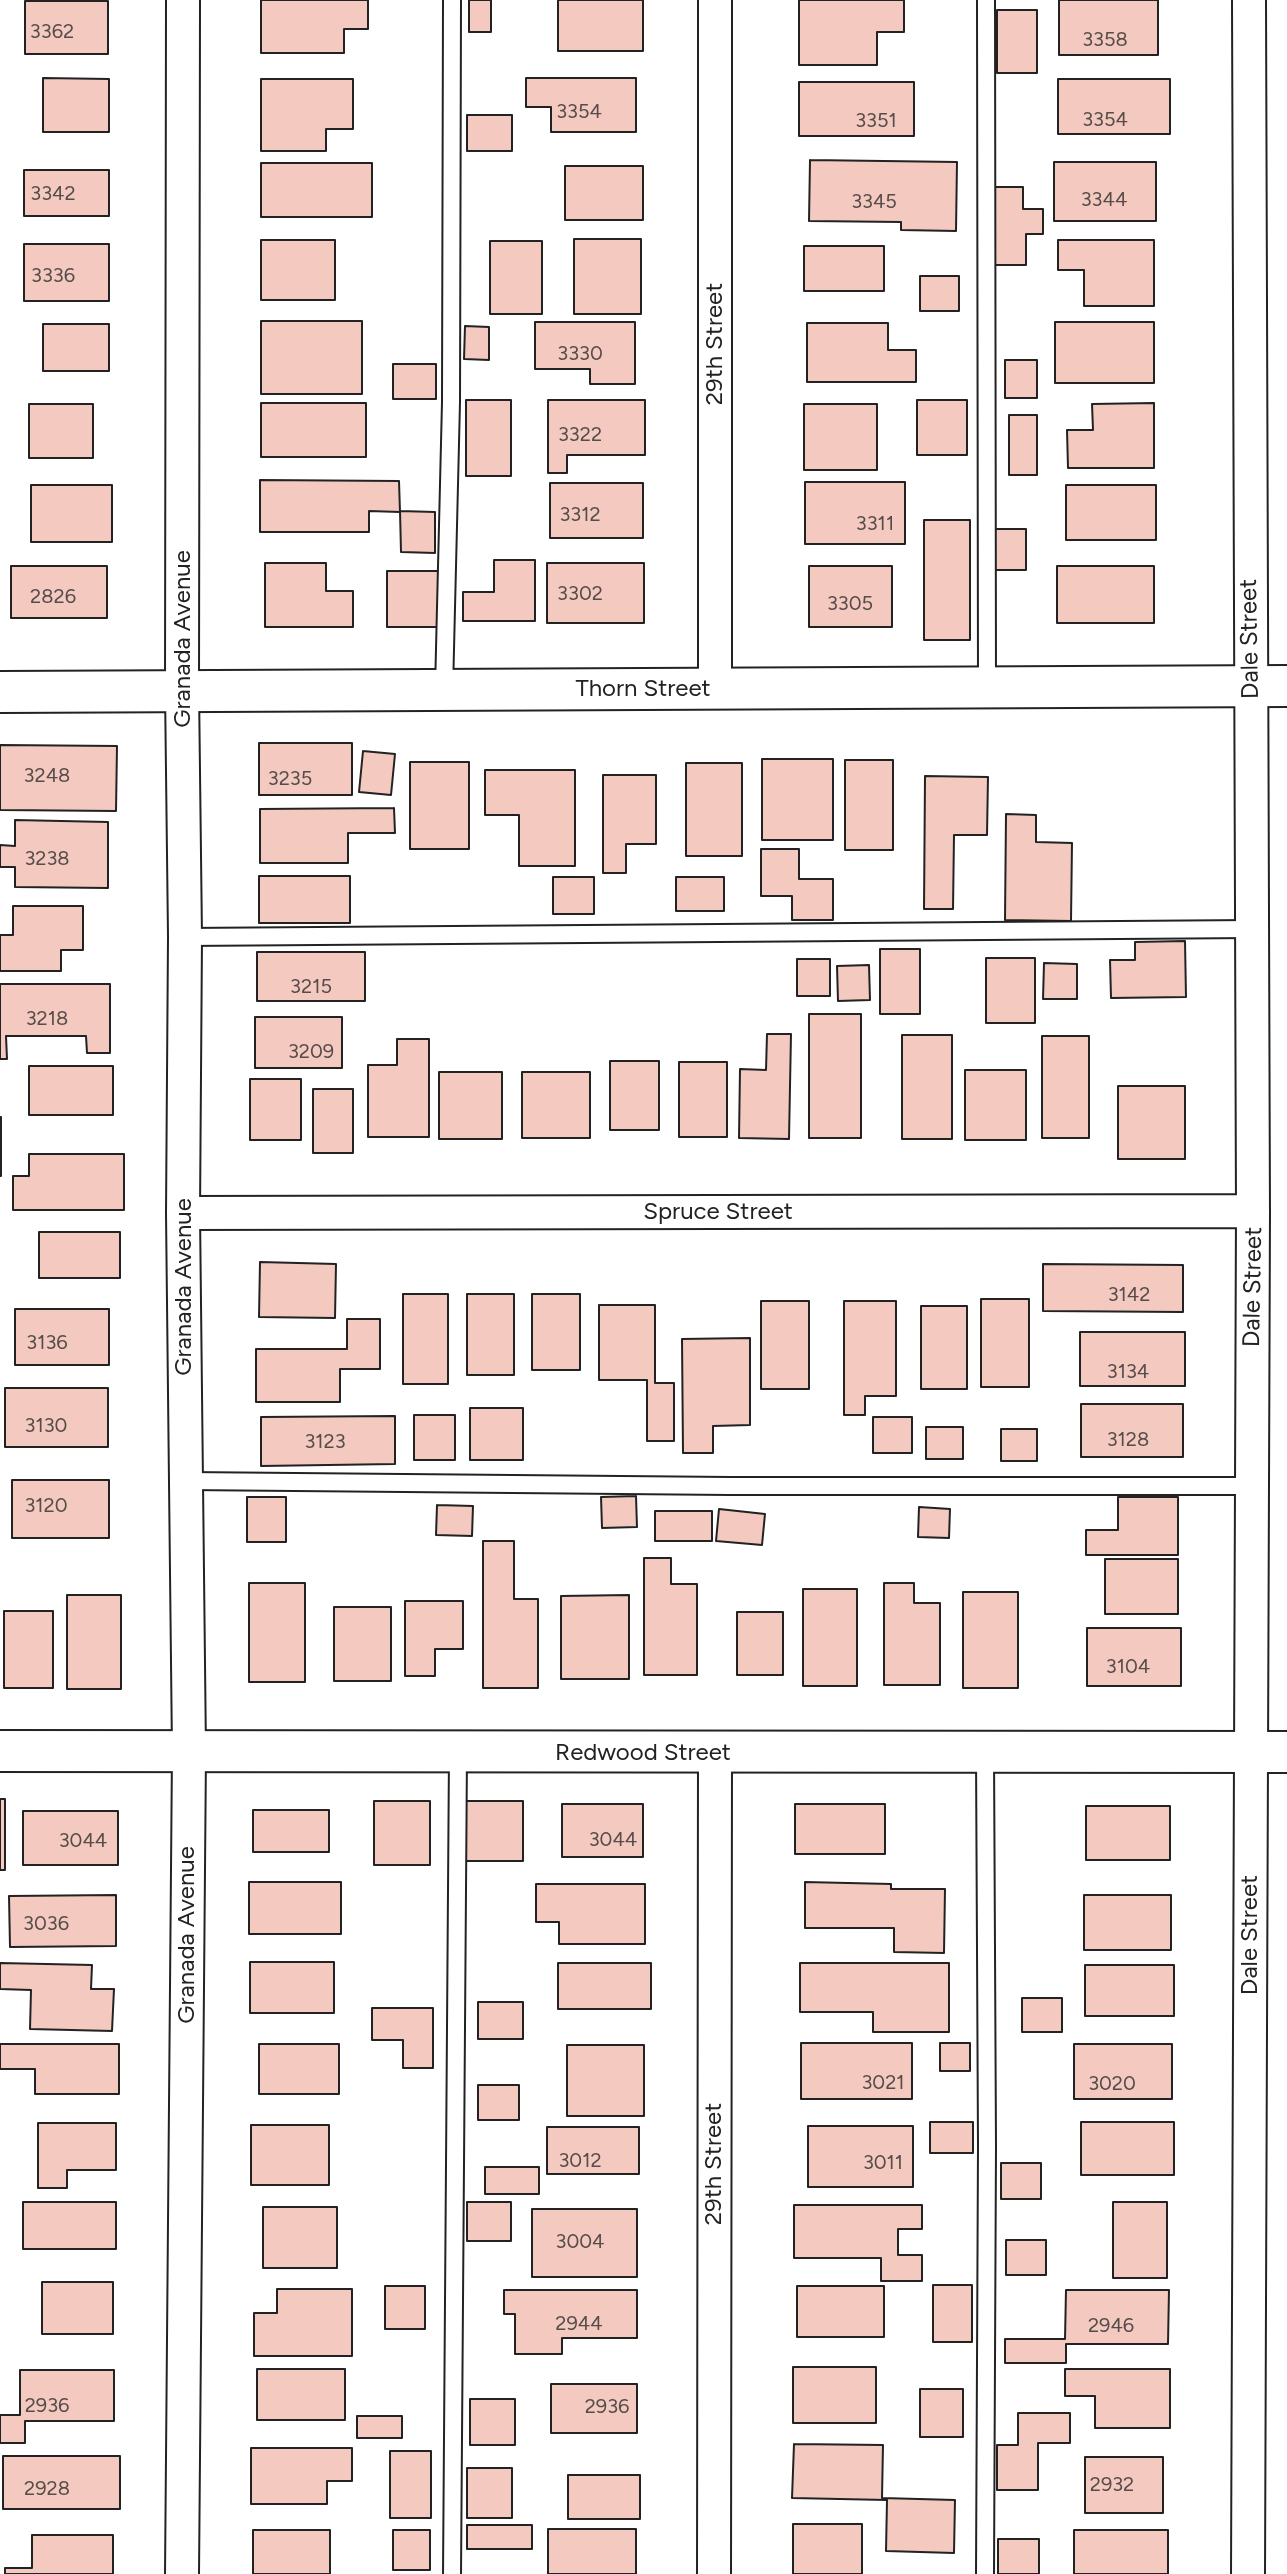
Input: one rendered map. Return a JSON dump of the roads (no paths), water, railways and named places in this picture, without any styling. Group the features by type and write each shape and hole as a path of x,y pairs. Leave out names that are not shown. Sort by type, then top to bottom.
{"street":[{"name":"Granada Avenue","path":"182,2574 189,1752 183,1213 183,0"},
{"name":"29th Street","path":"715,0 715,689"},
{"name":"Dale Street","path":"1248,2574 1269,1752 1251,1486 1253,929 1269,686 1249,0"},
{"name":"Thorn Street","path":"0,692 1269,686"},
{"name":"Spruce Street","path":"183,1213 1253,1211"},
{"name":"Redwood Street","path":"0,1751 1269,1752"},
{"name":"29th Street","path":"714,2574 715,1753"}],"lane":[{"path":"444,691 451,387 452,0"},
{"path":"986,0 987,688"},
{"path":"185,937 1253,929"},
{"path":"186,1481 730,1486 1251,1486"},
{"path":"452,2574 458,1753"},
{"path":"985,1753 985,2574"}]}
